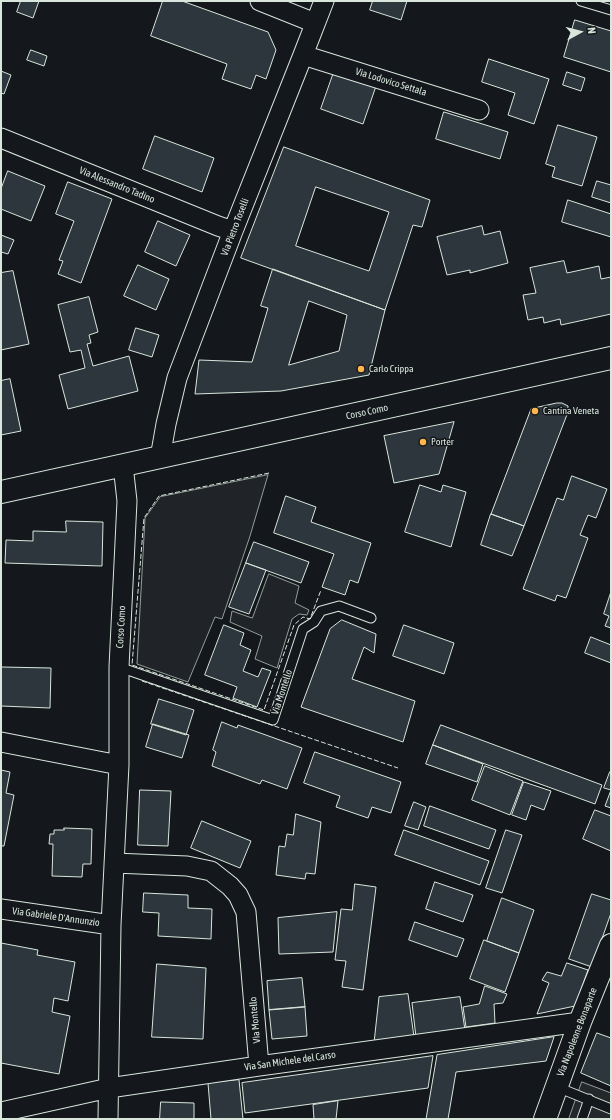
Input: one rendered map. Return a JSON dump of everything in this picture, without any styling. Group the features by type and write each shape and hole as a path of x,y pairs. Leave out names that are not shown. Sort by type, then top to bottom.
{"main road":[{"name":"Corso Como","path":"1,492 611,358"},
{"name":"Via Napoleone Bonaparte","path":"544,1119 580,1022 611,945"}],"street":[{"path":"260,1 315,23"},
{"name":"Via Pietro Toselli","path":"160,458 177,378 233,231 324,1"},
{"name":"Via Lodovico Settala","path":"303,55 479,110"},
{"name":"Via Alessandro Tadino","path":"1,138 233,231"},
{"name":"Corso Como","path":"119,765 119,667 127,501 123,465"},
{"path":"1,742 119,765 111,925 108,1119"},
{"name":"Via Montello","path":"114,863 187,866 210,871 230,886 238,895 246,912 259,1066"},
{"name":"Via Gabriele D'Annunzio","path":"1,909 111,925"},
{"name":"Via San Michele del Carso","path":"1,1112 109,1088 580,1022"}],"lane":[{"path":"581,1 611,10"},
{"name":"Via Montello","path":"119,667 273,720 303,629 314,622 321,611 338,606 371,618"},
{"path":"557,1087 611,1109"},
{"path":"582,1119 588,1099"}],"shaded area":[{"path":"268,475 250,536 222,619 215,617 188,682 137,664 145,518 160,497"},
{"path":"269,574 299,586 295,603 309,610 307,615 299,614 292,619 277,668 255,659 262,636 230,622 232,611 252,618"},
{"path":"582,1082 611,1093 611,1119 569,1119"}],"building":[{"path":"21,1 39,1 33,18 17,12"},
{"path":"163,1 182,1 268,32 276,50 266,79 256,75 251,89 222,79 227,64 151,36"},
{"path":"373,1 407,1 401,20 370,10"},
{"path":"575,20 611,31 611,72 564,57"},
{"path":"31,50 47,56 44,66 27,60"},
{"path":"489,59 549,79 534,124 508,115 515,93 482,82"},
{"path":"1,71 11,75 4,94 1,93"},
{"path":"334,72 376,86 363,124 321,109"},
{"path":"567,72 585,78 581,91 563,85"},
{"path":"444,112 508,132 500,159 436,139"},
{"path":"558,125 597,137 582,186 552,177 555,167 546,164"},
{"path":"155,136 214,158 202,192 143,169"},
{"path":"284,147 430,200 422,227 413,225 385,310 241,258","holes":["316,187 389,212 369,271 296,246"]},
{"path":"8,171 45,186 31,221 1,209 1,189"},
{"path":"597,181 611,185 611,203 592,197"},
{"path":"68,182 112,199 81,283 58,274 63,261 59,260 74,221 56,214"},
{"path":"568,200 611,214 611,237 562,222"},
{"path":"158,221 190,235 176,266 145,252"},
{"path":"482,226 484,235 500,231 508,263 470,273 470,270 447,275 437,237"},
{"path":"1,235 14,240 8,254 1,252"},
{"path":"564,261 567,273 599,266 601,279 611,277 611,314 561,325 560,319 544,323 543,317 528,320 523,295 536,293 530,268"},
{"path":"138,265 169,279 156,310 124,296"},
{"path":"273,269 385,310 369,375 281,391 195,394 199,360 252,362 268,308 261,306","holes":["309,301 347,315 339,351 289,365"]},
{"path":"13,271 29,344 1,350 1,273"},
{"path":"89,297 98,332 89,335 91,343 87,344 93,366 129,356 138,391 68,409 59,375 85,368 81,350 70,352 58,305"},
{"path":"136,328 159,335 152,357 129,350"},
{"path":"10,379 21,431 1,435 1,381"},
{"path":"562,403 568,406 568,412 524,526 491,514 531,409"},
{"path":"454,422 439,474 394,483 384,436"},
{"path":"572,476 607,489 596,518 588,515 580,535 588,538 566,598 557,595 555,601 523,589 557,498 563,500"},
{"path":"420,485 441,492 443,485 466,492 451,547 405,532"},
{"path":"286,496 316,507 311,522 371,543 358,583 350,580 345,595 322,587 334,554 274,533"},
{"path":"491,514 524,526 512,556 481,545"},
{"path":"66,521 103,522 102,566 5,563 6,540 33,541 33,531 66,532"},
{"path":"254,542 309,562 301,583 246,563"},
{"path":"246,563 266,570 249,614 229,607"},
{"path":"611,592 611,628 605,626 609,616 604,614"},
{"path":"342,620 376,634 374,653 364,647 352,679 415,701 403,742 301,707 330,629"},
{"path":"224,625 244,633 240,645 251,650 243,671 258,677 262,668 271,671 257,707 233,698 237,687 205,675"},
{"path":"404,625 454,643 444,674 393,656"},
{"path":"591,637 611,645 611,663 585,653"},
{"path":"1,667 51,668 50,708 1,706"},
{"path":"159,699 194,710 186,735 151,724"},
{"path":"222,722 237,728 238,725 302,748 287,789 262,780 260,784 212,766 216,752 213,750"},
{"path":"153,724 189,735 182,758 146,747"},
{"path":"441,725 602,785 595,804 433,745"},
{"path":"433,745 483,764 477,782 426,764"},
{"path":"315,752 401,782 391,813 372,807 368,818 336,807 340,796 304,783"},
{"path":"485,766 523,781 510,815 472,800"},
{"path":"1,770 10,772 6,793 14,795 4,846 1,846"},
{"path":"610,772 611,773 611,790 604,788"},
{"path":"524,782 551,791 544,810 531,805 526,820 512,815"},
{"path":"140,790 171,791 168,846 138,845"},
{"path":"611,790 611,808 605,806"},
{"path":"414,802 426,807 418,830 405,826"},
{"path":"430,806 496,830 489,849 424,826"},
{"path":"595,810 611,816 611,851 583,839"},
{"path":"296,814 321,822 315,874 306,873 305,879 276,875 279,846 285,847 287,834 293,835"},
{"path":"202,821 251,841 240,868 191,848"},
{"path":"64,828 92,829 91,864 83,864 82,877 52,876 53,844 49,844 50,834 54,834 54,830 64,830"},
{"path":"404,830 489,861 480,885 395,855"},
{"path":"506,830 522,835 502,893 486,888"},
{"path":"435,882 473,895 463,922 426,909"},
{"path":"355,884 376,887 363,990 342,987 346,961 335,960 341,909 352,910"},
{"path":"144,893 188,895 188,908 212,909 211,939 158,936 159,913 143,912"},
{"path":"592,894 611,900 611,913 592,967 569,959"},
{"path":"502,898 534,910 519,953 487,941"},
{"path":"337,912 333,952 279,954 278,918"},
{"path":"415,922 464,939 457,957 409,940"},
{"path":"484,940 519,953 505,992 470,979"},
{"path":"1,943 38,950 37,955 75,962 68,1001 54,998 52,1012 70,1016 59,1074 1,1063"},
{"path":"567,963 588,970 575,1006 537,1014 549,983 542,980 547,972 561,976"},
{"path":"157,964 206,968 203,1039 152,1037"},
{"path":"302,978 305,1007 269,1010 267,981"},
{"path":"485,986 507,994 503,1003 494,1004 495,1023 466,1027 463,1007 479,1004"},
{"path":"408,994 414,1037 374,1043 379,997"},
{"path":"460,997 465,1030 416,1037 412,1003"},
{"path":"305,1007 307,1036 272,1039 269,1010"},
{"path":"597,1033 611,1038 611,1086 581,1073"},
{"path":"554,1037 546,1061 456,1072 448,1119 426,1119 437,1055"},
{"path":"433,1056 428,1088 245,1113 242,1083"},
{"path":"239,1080 243,1119 211,1119 208,1083"},
{"path":"338,1101 336,1119 314,1119 313,1105"},
{"path":"161,1102 194,1103 194,1119 160,1119"}],"fence":[{"path":"269,473 159,496 144,518 132,665 264,710 294,625 303,617 310,619 321,590"},
{"path":"142,681 398,768"}],"place":[{"name":"Carlo Crippa","path":"361,369"},
{"name":"Cantina Veneta","path":"535,411"},
{"name":"Porter","path":"423,442"}]}
